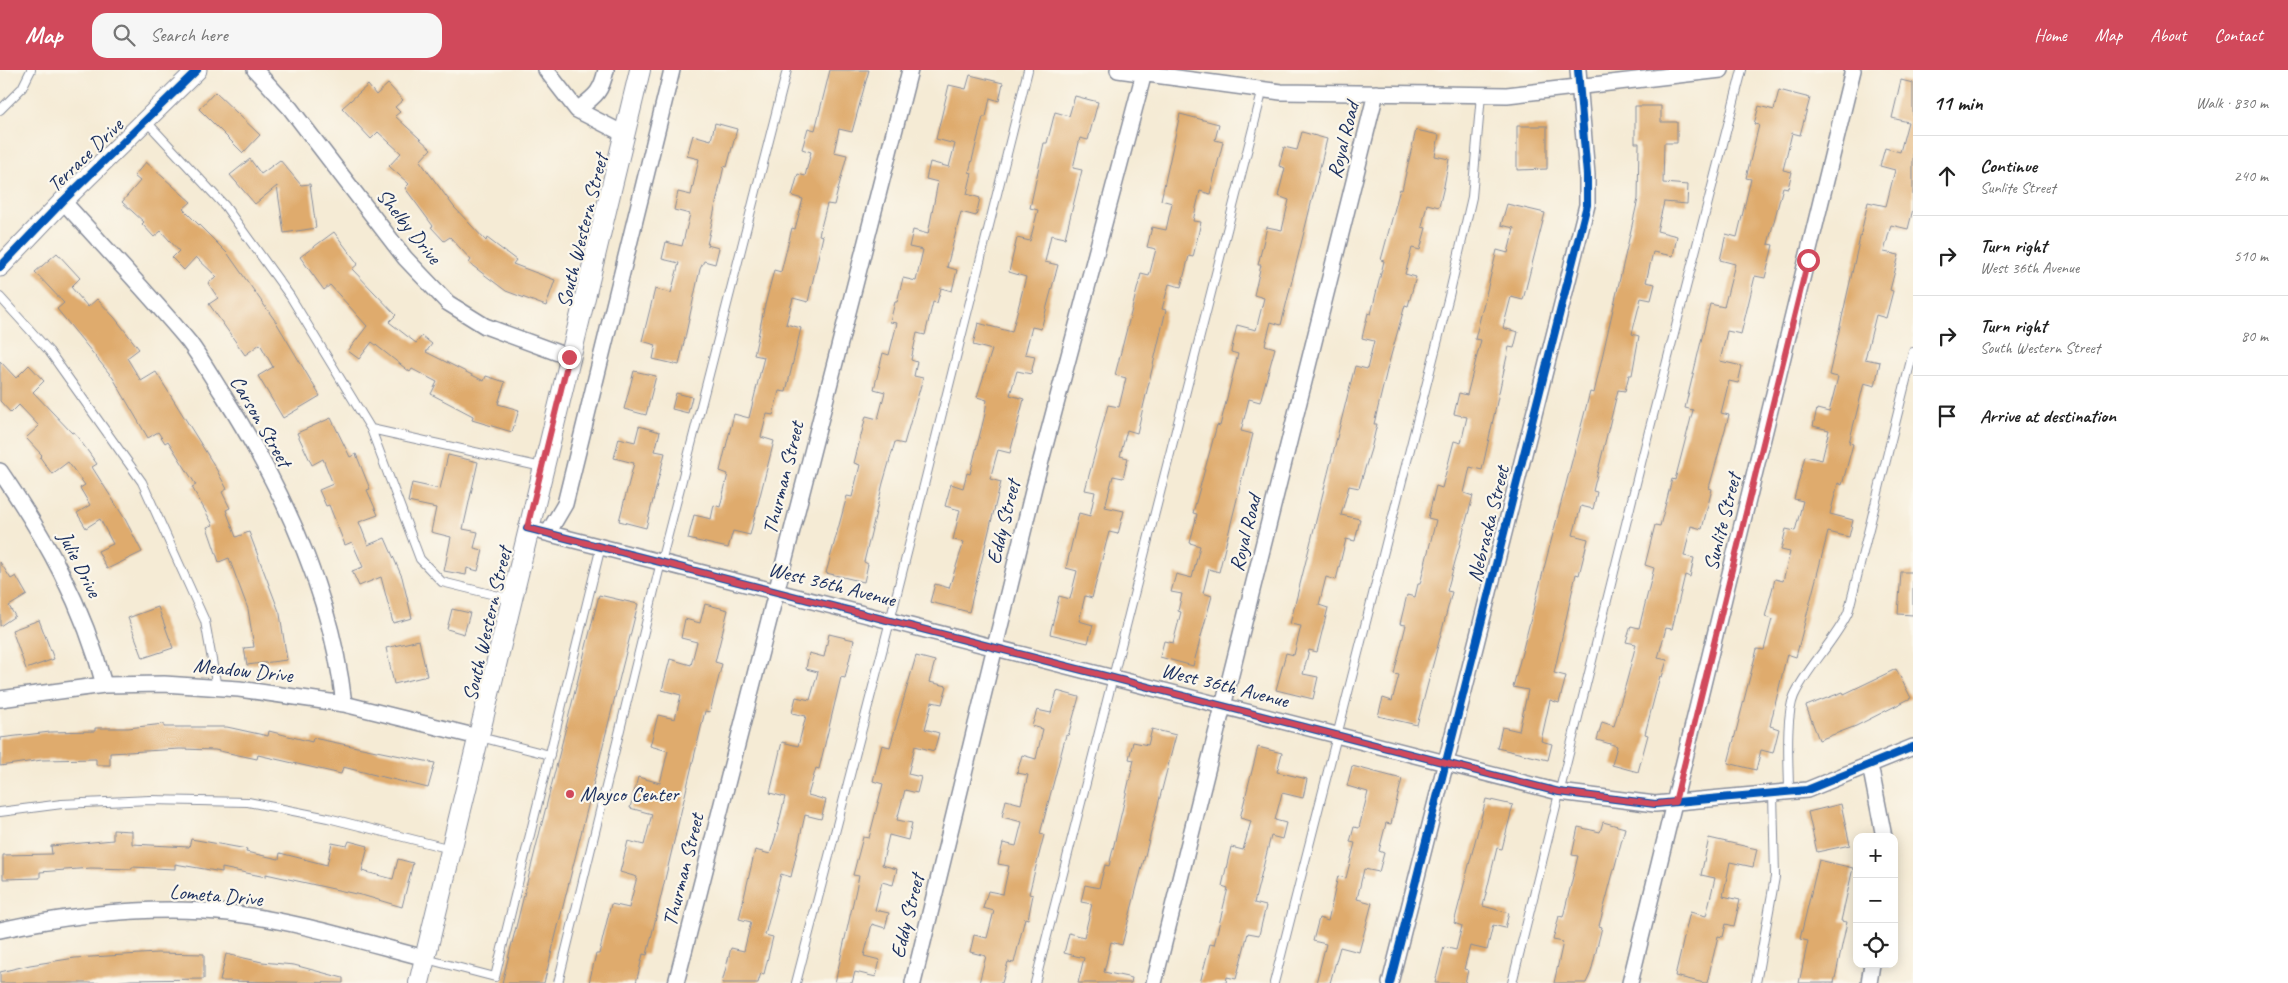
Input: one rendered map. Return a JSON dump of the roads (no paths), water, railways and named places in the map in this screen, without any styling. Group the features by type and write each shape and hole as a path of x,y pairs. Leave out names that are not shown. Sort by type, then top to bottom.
{"main road":[{"name":"South Western Street","path":"419,983 527,528 640,70"}],"street":[{"name":"Terrace Drive","path":"0,267 63,201 197,70"},
{"name":"Shelby Drive","path":"255,70 290,108 406,258 448,303 484,326 569,357"},
{"path":"546,70 577,110 624,134"},
{"path":"577,110 596,96 602,88 606,70"},
{"path":"548,533 565,504 672,70"},
{"name":"Thurman Street","path":"676,983 910,70"},
{"path":"1118,70 1263,89 1481,95 1507,95 1721,70"},
{"name":"Nebraska Street","path":"1390,983 1587,205 1587,175 1578,70"},
{"name":"Sunlite Street","path":"1630,983 1853,70"},
{"name":"Eddy Street","path":"913,983 1036,478 1144,73"},
{"name":"Royal Road","path":"1154,983 1376,93"},
{"name":"Carson Street","path":"63,201 190,344 236,416 283,501 315,581 339,665 344,704"},
{"name":"Julie Drive","path":"0,470 31,516 77,602 96,654 104,684"},
{"name":"West 36th Avenue","path":"527,528 1559,792 1655,804 1807,790 1913,747"},
{"name":"Meadow Drive","path":"0,699 104,684 164,684 218,688 344,704 478,737"},
{"path":"1870,765 1883,833"},
{"name":"Lometa Drive","path":"0,930 65,917 139,911 229,913 310,928 424,958"},
{"path":"1869,983 1871,968"}],"lane":[{"path":"0,110 22,88 31,70"},
{"path":"558,983 661,562 787,70"},
{"path":"796,983 890,621 1028,70"},
{"path":"1512,983 1742,70"},
{"path":"1035,983 1263,89"},
{"path":"1274,983 1447,305 1472,197 1481,95"},
{"path":"145,120 230,213 290,296 371,429 420,559 442,582 511,599"},
{"path":"0,297 49,351 142,482 205,621 218,688"},
{"path":"1789,792 1790,729 1793,698 1838,633 1848,613 1913,352"},
{"path":"371,429 542,467"},
{"path":"424,958 495,977 601,546"},
{"path":"478,737 550,755"},
{"path":"1756,983 1775,877 1773,793"},
{"path":"0,812 62,804 140,800 248,802 328,818 451,849"}],"place":[{"name":"Mayco Center","path":"570,794"}]}
